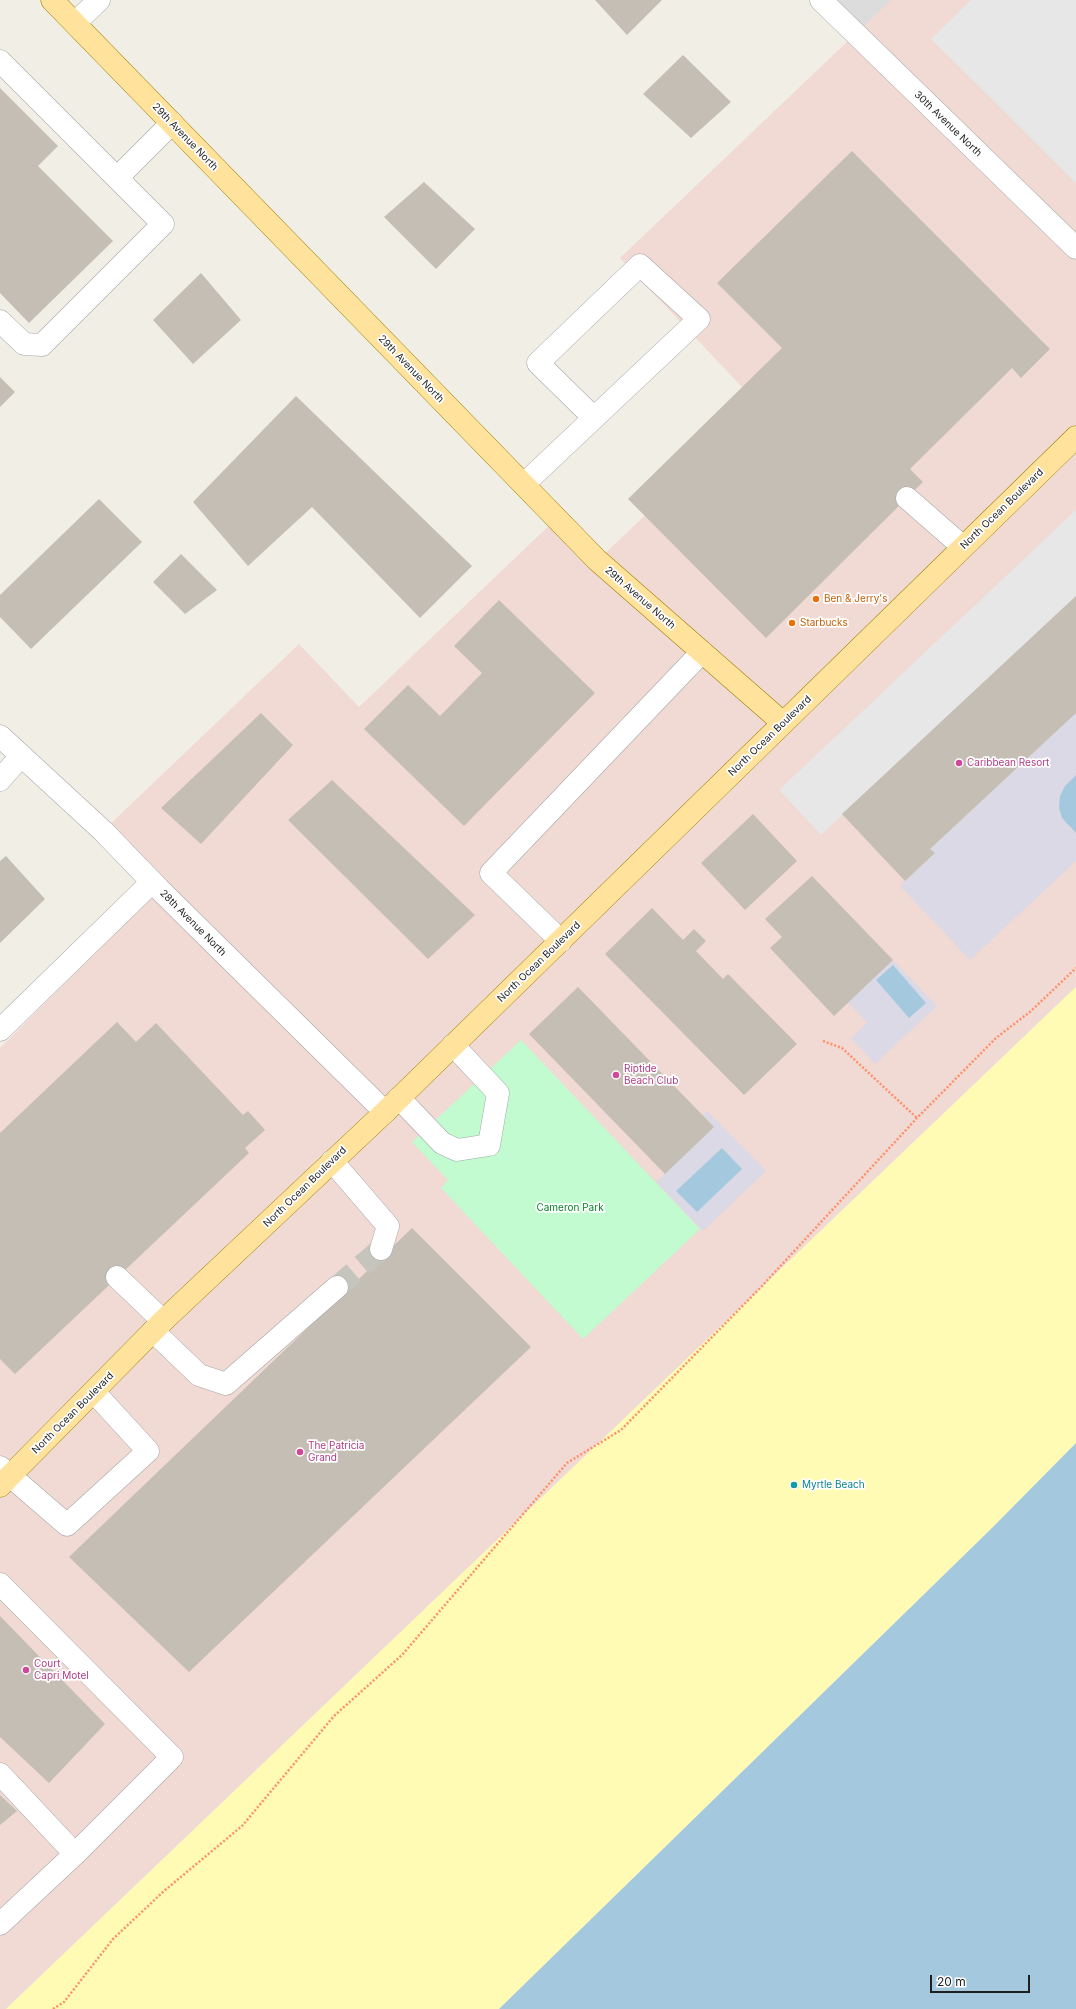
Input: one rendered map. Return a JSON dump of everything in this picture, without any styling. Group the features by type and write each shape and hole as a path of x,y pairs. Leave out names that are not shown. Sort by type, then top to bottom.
{"main road":[{"name":"29th Avenue North","path":"52,0 597,560 783,723"},
{"name":"North Ocean Boulevard","path":"4,1476 94,1392 158,1326 392,1105 1076,437"}],"street":[{"path":"75,23 99,0"},
{"name":"30th Avenue North","path":"821,0 1076,248"},
{"path":"0,61 163,224 42,345 24,344 0,320"},
{"path":"117,178 172,123"},
{"path":"524,484 594,418 699,319 640,265 538,363 594,418"},
{"path":"907,498 963,547"},
{"path":"561,941 491,873 702,652"},
{"name":"28th Avenue North","path":"0,736 103,831 152,882 392,1105 442,1143 457,1150 489,1145 498,1093 453,1045"},
{"path":"0,780 21,756"},
{"path":"0,1030 152,882"},
{"path":"332,1161 388,1226 381,1249"},
{"path":"117,1277 199,1375 226,1384 337,1287"},
{"path":"4,1476 67,1525 148,1451 94,1392"},
{"path":"0,1584 172,1757 75,1854 0,1924"},
{"path":"0,1774 75,1854"}],"path":[{"path":"53,2009 64,2002 112,1939 164,1891 242,1826 334,1716 402,1656 567,1463 622,1430 762,1286 918,1118 996,1038 1031,1011 1076,968"},
{"path":"823,1041 842,1048 918,1118"}],"shaded area":[{"path":"821,0 902,0 861,40"},
{"path":"891,0 1076,0 1076,987 6,2009 0,2009 0,1048 159,889 103,831 299,644 359,707 557,518 598,560 760,406 620,258"},
{"path":"971,0 1076,0 1076,183 931,39"},
{"path":"1076,510 1076,596 821,835 779,790"},
{"path":"1076,713 1076,775 1065,786 1069,827 1076,833 1076,861 970,960 900,886 934,854 930,849"},
{"path":"893,960 937,1006 875,1064 851,1038 867,1023 848,1002"},
{"path":"707,1111 766,1171 703,1231 656,1182 714,1127 703,1115"}],"sand":[{"name":"Myrtle Beach","path":"1076,987 1076,1443 993,1527 499,2009 6,2009"}],"green space":[{"name":"Cameron Park","path":"521,1040 700,1229 583,1339 441,1188 448,1180 412,1142"}],"water":[{"path":"1076,775 1076,833 1062,818 1059,808 1060,796 1065,786"},
{"path":"893,965 926,1003 909,1018 876,980"},
{"path":"722,1148 742,1169 697,1212 676,1191"},
{"path":"1076,1443 1076,2009 499,2009 993,1527"}],"building":[{"path":"595,0 662,0 627,35"},
{"path":"683,55 731,102 691,138 643,94"},
{"path":"0,88 58,146 38,166 113,241 29,323 0,293"},
{"path":"852,151 1050,349 1021,378 1012,368 910,469 923,482 766,638 628,499 782,348 717,283"},
{"path":"424,182 475,229 436,269 384,217"},
{"path":"201,273 241,320 193,364 153,320"},
{"path":"0,377 15,392 0,407"},
{"path":"296,396 472,566 420,618 312,507 248,566 193,502"},
{"path":"99,499 142,542 31,649 0,617 0,595"},
{"path":"181,554 217,590 185,614 153,582"},
{"name":"Caribbean Resort","path":"1076,596 1076,713 930,849 935,853 905,881 842,814"},
{"path":"499,600 595,693 464,826 364,729 408,685 440,716 482,673 454,646"},
{"path":"261,713 293,745 201,844 161,808"},
{"path":"332,780 475,915 428,959 288,820"},
{"path":"753,814 797,861 745,910 701,863"},
{"path":"6,856 45,899 0,943 0,861"},
{"path":"812,876 893,960 834,1016 770,948 782,937 765,919"},
{"path":"652,908 683,940 694,929 706,941 696,951 723,979 728,974 797,1044 744,1095 605,954"},
{"name":"Riptide Beach Club","path":"578,987 714,1127 665,1174 529,1034"},
{"path":"117,1022 136,1042 156,1023 243,1115 248,1111 265,1130 245,1148 249,1153 15,1374 0,1359 0,1133"},
{"name":"The Patricia Grand","path":"412,1228 531,1347 189,1672 69,1557"},
{"name":"Court Capri Motel","path":"0,1616 105,1724 49,1783 0,1737"},
{"path":"0,1795 17,1811 0,1825"}],"tunnel":[{"path":"337,1287 381,1249"}],"place":[{"name":"Ben & Jerry's","path":"816,599"},
{"name":"Starbucks","path":"792,623"},
{"name":"Caribbean Resort","path":"959,763"},
{"name":"Riptide Beach Club","path":"616,1075"},
{"name":"The Patricia Grand","path":"300,1452"},
{"name":"Myrtle Beach","path":"794,1485"},
{"name":"Court Capri Motel","path":"26,1670"}]}
